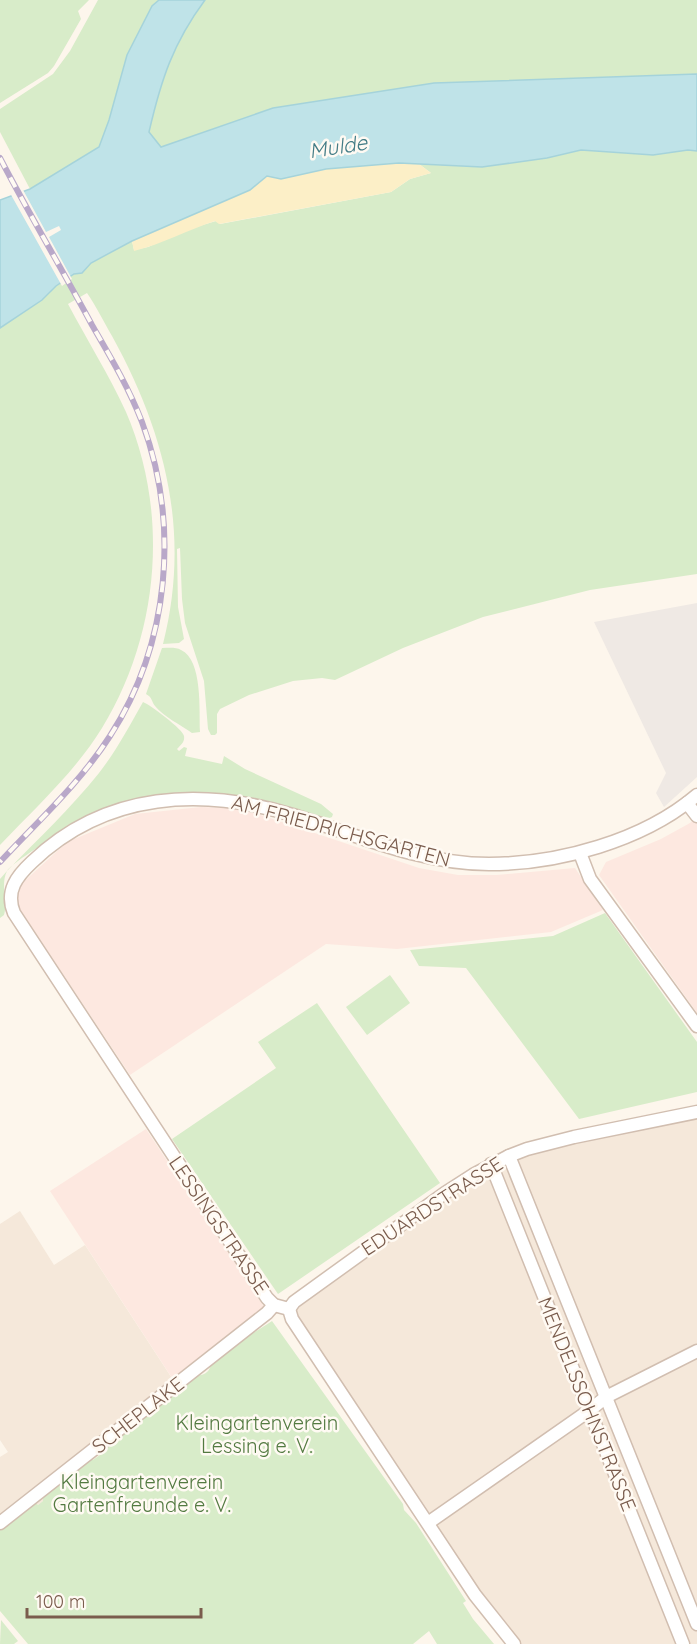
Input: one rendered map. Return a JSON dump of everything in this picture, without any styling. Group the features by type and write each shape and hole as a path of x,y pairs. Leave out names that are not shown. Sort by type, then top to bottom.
{"street":[{"name":"AM FRIEDRICHSGARTEN","path":"14,912 10,898 16,879 54,843 114,811 145,803 178,799 214,799 256,806 437,859 487,864 522,863 580,853 638,830 697,795"},
{"path":"687,803 697,816"},
{"path":"580,853 590,879 697,1026"},
{"name":"LESSINGSTRASSE","path":"14,912 267,1298 274,1305 289,1309 292,1319 475,1595 514,1644"},
{"name":"EDUARDSTRASSE","path":"289,1309 294,1302 416,1212 491,1164 509,1156 574,1137 697,1112"},
{"name":"MENDELSSOHNSTRASSE","path":"509,1156 697,1624"},
{"name":"MENDELSSOHNSTRASSE","path":"491,1164 683,1644"},
{"name":"SCHEPLAKE","path":"0,1523 267,1313 274,1305"},
{"path":"428,1523 606,1397 697,1351"}],"shaded area":[{"path":"697,603 697,777 664,807 656,793 666,773 594,622"},
{"path":"201,807 230,808 258,814 419,868 458,875 497,875 575,868 603,910 551,932 397,949 326,944 130,1075 17,905 18,887 67,842 135,814"},
{"path":"697,816 697,1013 599,875 606,862 661,839 690,823"},
{"path":"697,1112 697,1644 514,1644 292,1319 291,1305 509,1156"},
{"path":"146,1129 264,1307 174,1381 50,1191"},
{"path":"20,1211 54,1265 85,1245 179,1389 102,1449 104,1451 38,1505 34,1501 0,1528 0,1457 8,1452 0,1440 0,1224"}],"green space":[{"path":"0,0 89,0 78,11 81,19 48,73 0,103"},
{"path":"98,0 159,0 152,6 99,147 30,189 0,132 0,109 53,74 70,51"},
{"path":"205,0 697,0 697,74 434,83 273,108 161,148 149,132 158,95 176,47"},
{"path":"581,150 653,155 688,150 697,151 697,574 590,590 483,617 403,648 335,680 322,678 293,681 249,695 220,709 217,714 217,733 211,735 208,729 204,681 185,623 180,548 177,549 178,607 184,639 179,643 163,644 171,603 174,563 173,524 168,485 159,448 147,410 131,373 87,293 68,304 126,412 140,451 149,491 153,532 152,573 146,614 136,654 121,692 102,728 67,775 0,845 0,328 42,300 56,286 74,274 82,273 91,263 132,241 134,250 148,247 186,230 216,221 220,224 391,192 410,179 431,173 419,164 482,167 547,158"},
{"path":"162,648 181,650 193,664 198,687 200,732 192,733 168,717 146,694"},
{"path":"143,702 182,733 184,740 177,749 179,751 184,747 187,748 185,756 222,764 224,756 245,769 321,804 333,814 332,817 324,820 272,804 226,795 199,793 146,797 95,813 47,841 13,865 66,811 99,773"},
{"path":"7,871 4,882 5,910 4,915 0,918 0,879"},
{"path":"605,913 697,1042 697,1092 579,1119 466,968 419,966 410,950 553,936"},
{"path":"390,975 410,1003 367,1035 346,1007"},
{"path":"317,1003 440,1183 278,1294 172,1139 276,1068 258,1042"},
{"path":"272,1321 403,1504 404,1510 416,1523 466,1601 463,1603 473,1619 494,1644 437,1644 429,1631 413,1644 28,1644 0,1611 0,1528 34,1501 38,1505 43,1501 43,1497 89,1459 93,1460 104,1452 102,1448 196,1376 207,1372 213,1362 228,1349"},
{"path":"1,1620 18,1641 14,1644 0,1644"}],"sand":[{"path":"399,163 419,164 431,173 410,179 391,192 219,224 215,221 134,251 132,241 250,190 267,176 281,179 326,169"}],"water":[{"name":"Mulde","path":"159,0 205,0 176,47 158,95 149,132 161,147 273,108 434,83 697,74 697,151 688,150 653,155 581,150 547,158 482,167 399,163 326,169 281,179 267,176 250,190 132,241 91,263 82,273 74,274 56,286 42,300 0,328 0,200 30,189 99,147 127,55 152,6"}],"pier":[{"path":"22,188 46,232 59,226 61,230 49,237 72,279 62,286 10,193"}],"railway":[{"path":"0,158 119,372 137,409 154,461 161,501 164,542 163,582 157,623 146,662 130,700 110,736 86,770 0,862"}],"park label":[{"name":"Kleingartenverein Lessing e. V.","path":"257,1434"},
{"name":"Kleingartenverein Gartenfreunde e. V.","path":"142,1494"}]}
